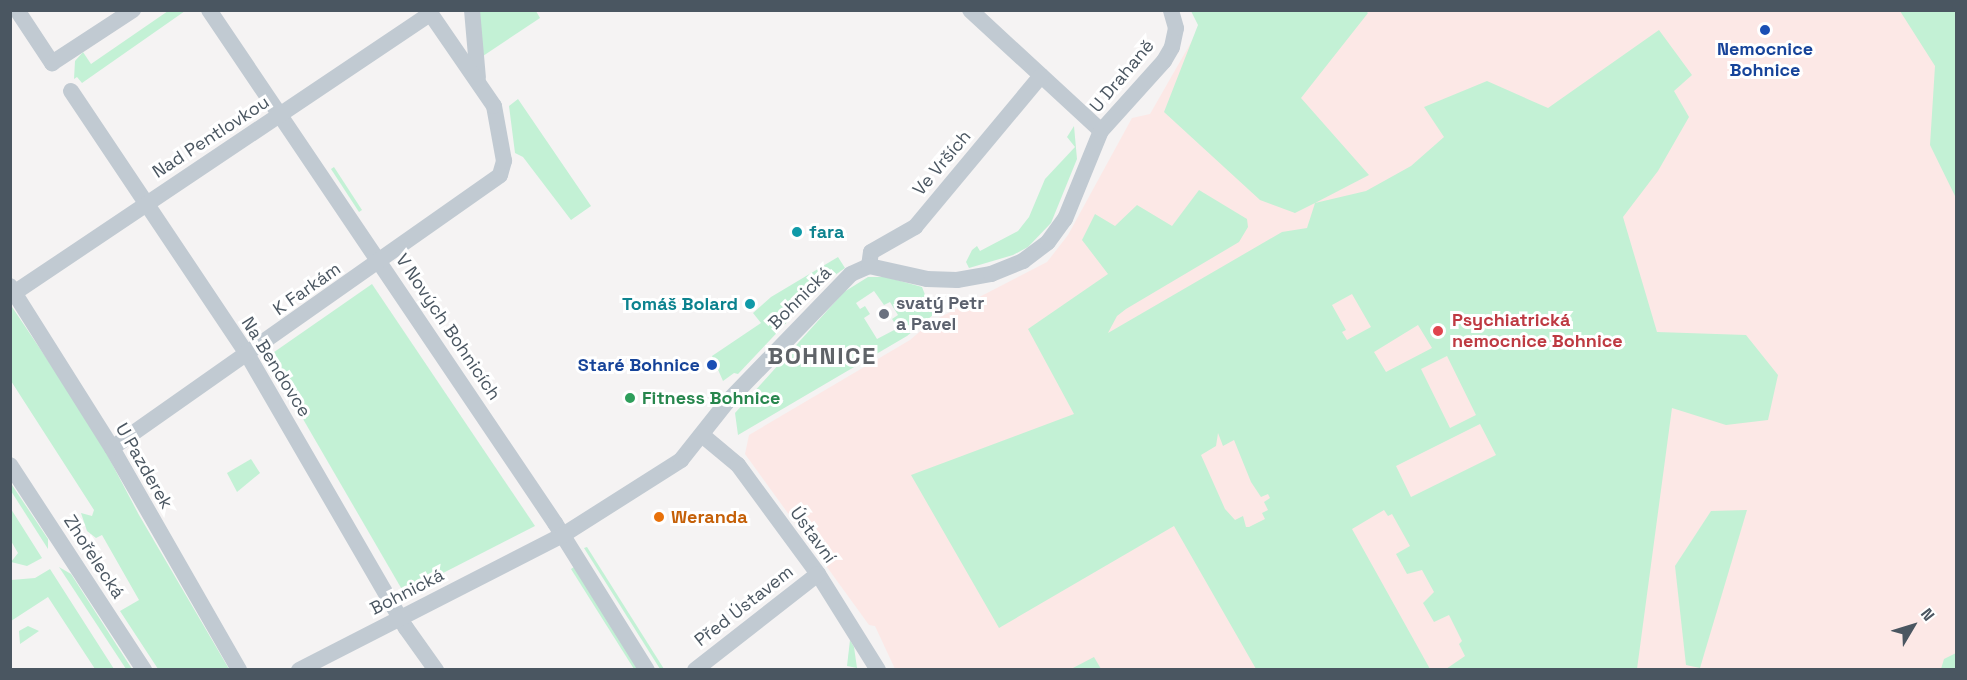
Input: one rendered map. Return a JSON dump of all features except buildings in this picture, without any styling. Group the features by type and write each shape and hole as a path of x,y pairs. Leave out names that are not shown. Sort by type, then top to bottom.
{"street":[{"path":"16,10 52,63 133,10"},
{"name":"V Nových Bohnicích","path":"209,10 562,535 647,669"},
{"path":"472,10 478,78"},
{"path":"869,266 927,279 957,280 991,274 1023,261 1048,242 1065,219 1101,131 970,10"},
{"name":"U Drahaně","path":"1101,131 1164,62 1176,28 1170,10"},
{"path":"429,12 478,78"},
{"name":"Nad Pentlovkou","path":"12,289 280,115 429,12"},
{"name":"Ve Vrších","path":"869,266 871,252 915,227 1041,76"},
{"name":"K Farkám","path":"112,448 494,181 504,161 500,130 494,106 478,78"},
{"name":"Na Bendovce","path":"71,91 247,354 400,618 436,669"},
{"name":"Bohnická","path":"299,669 562,535 681,460 727,402 835,287 869,266"},
{"name":"U Pazderek","path":"12,289 112,448 239,669"},
{"name":"Ústavní","path":"702,435 734,461 818,574 879,669"},
{"name":"Zhořelecká","path":"10,465 144,669"},
{"name":"Před Ústavem","path":"695,669 818,574"},
{"path":"860,639 863,669"}],"shaded area":[{"name":"Psychiatrická nemocnice Bohnice","path":"1209,11 1956,11 1956,669 895,669 875,626 869,625 745,454 749,435 910,340 931,322 1047,262 1068,235 1132,118 1150,114"}],"green space":[{"path":"1365,10 1368,13 1301,98 1369,175 1295,213 1260,200 1164,112 1198,25 1191,11"},
{"path":"168,11 185,11 82,83 77,77 74,79 75,61 83,52 91,64"},
{"path":"479,11 536,11 540,18 483,56"},
{"path":"1900,11 1956,11 1956,198 1930,145 1935,66"},
{"path":"1659,30 1692,75 1674,91 1689,117 1658,171 1623,217 1657,332 1746,335 1778,375 1768,420 1726,425 1672,408 1637,669 1446,669 1465,656 1459,644 1462,641 1449,615 1434,622 1423,603 1434,592 1422,570 1407,574 1396,554 1410,546 1392,514 1388,516 1384,510 1352,529 1430,669 1256,669 1174,526 999,628 911,475 1074,414 1028,329 1108,274 1082,240 1095,214 1115,226 1137,205 1172,226 1199,190 1247,219 1248,227 1239,242 1126,309 1117,316 1108,333 1282,232 1307,228 1315,203 1366,191 1411,166 1444,137 1424,107 1487,81 1548,108","holes":["1352,294 1371,327 1347,340 1342,332 1346,330 1332,305","1418,325 1432,348 1386,372 1374,352","1447,356 1476,415 1450,428 1421,369","1480,424 1496,455 1411,497 1396,466","1218,433 1223,446 1234,440 1251,482 1261,497 1268,494 1270,498 1264,502 1268,510 1262,513 1265,519 1249,527 1246,527 1243,516 1235,520 1225,509 1201,455 1216,446"]},
{"path":"518,99 591,206 571,220 523,157 515,153 509,106"},
{"path":"1074,126 1077,159 1051,223 1028,247 1013,255 969,268 966,262 972,250 977,246 980,251 1018,231 1029,217 1045,179 1075,147 1067,137"},
{"path":"334,167 362,210 359,212 331,169"},
{"path":"838,257 845,268 824,283 738,374 734,373 723,381 712,356 761,323 753,313 771,297"},
{"path":"868,277 886,277 922,287 933,315 907,336 738,435 735,413 844,292","holes":["874,291 884,305 890,302 898,315 892,319 898,328 877,339 864,318 870,314 865,306 860,309 856,303"]},
{"path":"372,284 535,526 404,593 267,357"},
{"path":"10,304 92,426 139,515 229,669 158,669 120,611 139,600 102,535 96,538 87,531 81,513 92,516 94,510 11,381"},
{"path":"251,459 260,473 237,492 227,473"},
{"path":"10,482 48,539 48,549 11,491"},
{"path":"11,509 42,558 27,566 11,562 18,553 11,541"},
{"path":"1747,510 1700,668 1686,665 1675,566 1711,511"},
{"path":"74,517 79,530 77,545 66,529 73,529"},
{"path":"587,547 664,669 660,669 584,548"},
{"path":"59,567 71,574 132,669 126,669"},
{"path":"574,567 638,669 634,669 571,569"},
{"path":"50,569 114,669 95,669 48,597 11,621 11,580 35,578"},
{"path":"28,626 39,631 20,644 19,631"},
{"path":"850,640 854,647 857,668 847,666"},
{"path":"1956,653 1956,669 1941,669 1944,659"},
{"path":"1094,657 1101,669 1071,669"}],"place":[{"name":"Nemocnice Bohnice","path":"1765,30"},
{"name":"fara","path":"797,232"},
{"name":"Tomáš Bolard","path":"750,304"},
{"name":"svatý Petr a Pavel","path":"884,314"},
{"name":"Psychiatrická nemocnice Bohnice","path":"1438,331"},
{"name":"Staré Bohnice","path":"712,365"},
{"name":"Fitness Bohnice","path":"630,398"},
{"name":"Weranda","path":"659,517"}],"district":[{"name":"BOHNICE","path":"822,356"}]}
